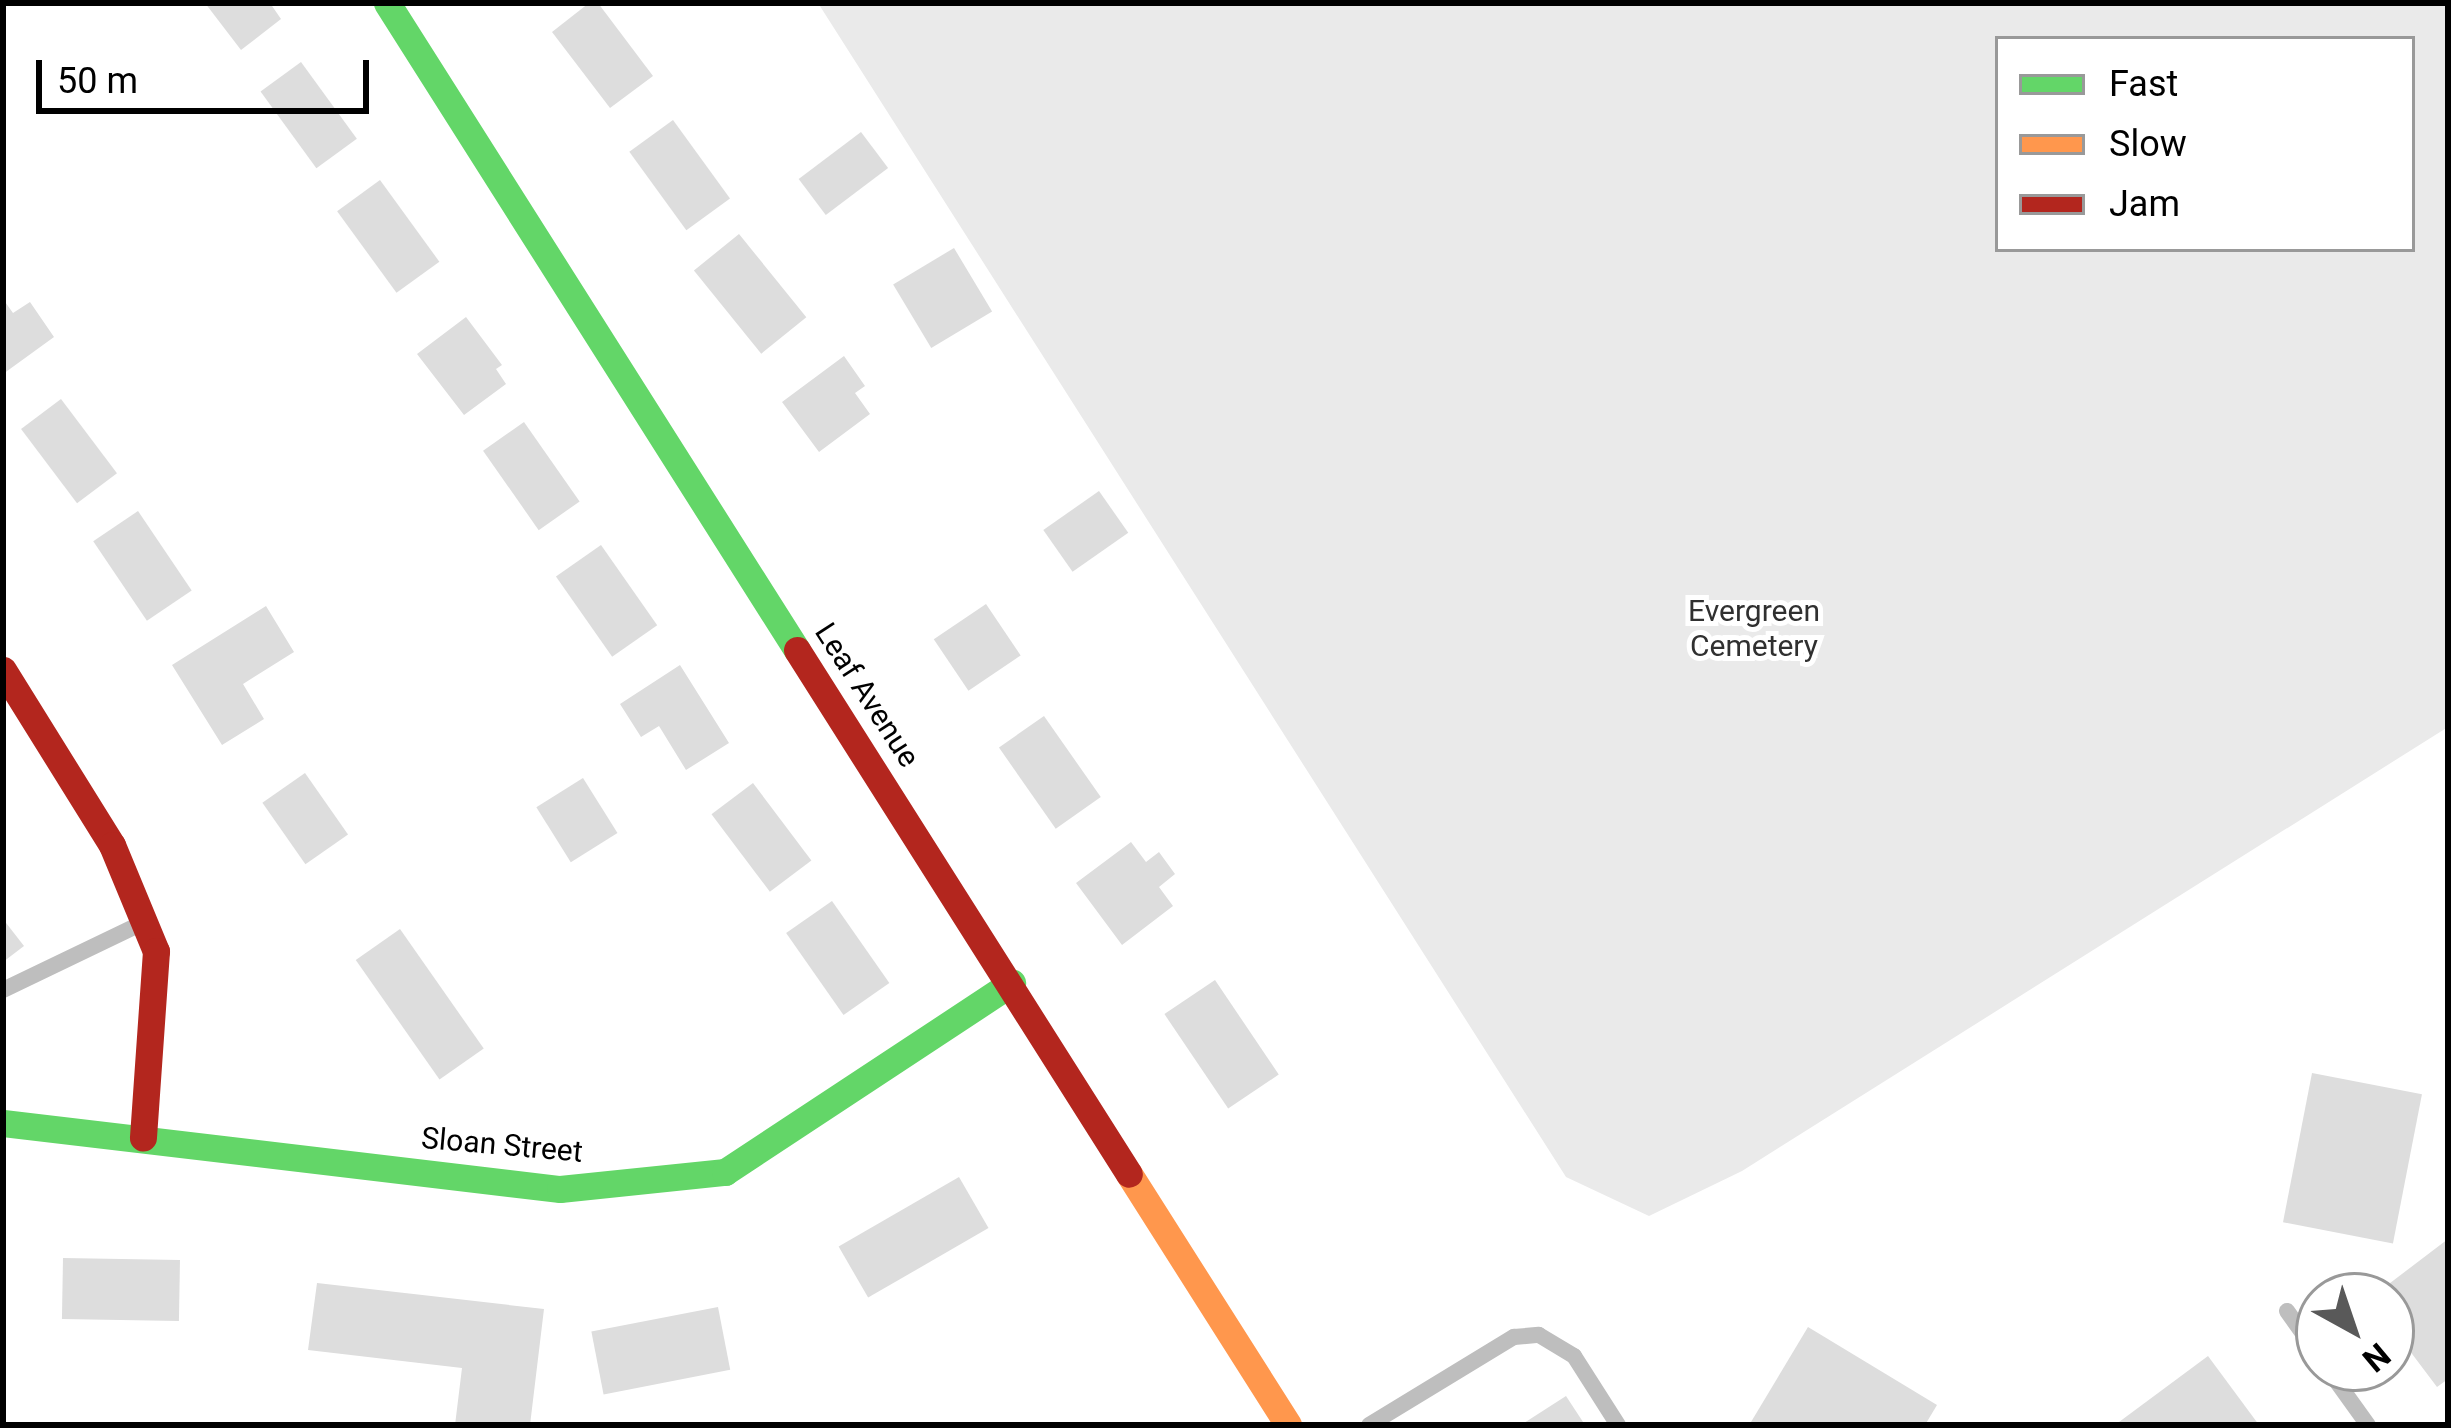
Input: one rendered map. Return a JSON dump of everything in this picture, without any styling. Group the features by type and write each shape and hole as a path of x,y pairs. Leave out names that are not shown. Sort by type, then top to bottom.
{"street":[{"name":"Leaf Avenue","path":"387,3 1288,1425"},
{"path":"3,670 112,845 156,951 143,1138"},
{"name":"Sloan Street","path":"3,1123 560,1190 725,1172 1012,983"}],"lane":[{"path":"3,990 144,922"},
{"path":"2287,1311 2295,1322"},
{"path":"1370,1425 1514,1337 1539,1334 1574,1356 1618,1425"},
{"path":"2344,1392 2368,1425"}],"green space":[{"name":"Evergreen Cemetery","path":"818,3 2448,3 2448,727 1742,1171 1649,1216 1566,1177"}],"building":[{"path":"205,3 270,3 281,19 241,50"},
{"path":"589,3 598,3 653,76 610,108 552,32"},
{"path":"301,62 357,139 316,168 261,91"},
{"path":"673,120 730,198 686,230 629,152"},
{"path":"861,132 888,168 826,215 799,179"},
{"path":"380,180 439,262 396,293 337,211"},
{"path":"739,234 806,317 761,354 694,271"},
{"path":"954,248 992,311 931,348 893,285"},
{"path":"3,299 13,313 30,302 54,337 3,374"},
{"path":"466,317 502,365 496,369 506,384 464,415 417,354"},
{"path":"844,356 865,386 855,393 870,414 819,452 782,402"},
{"path":"61,399 117,473 77,503 21,429"},
{"path":"524,422 580,501 539,530 483,451"},
{"path":"1099,491 1128,533 1073,572 1043,530"},
{"path":"138,511 192,591 147,621 93,541"},
{"path":"601,545 657,625 612,657 556,577"},
{"path":"986,604 1021,655 968,691 934,639"},
{"path":"266,606 294,652 243,684 264,719 222,745 172,665"},
{"path":"680,665 729,743 686,770 659,726 641,737 620,704"},
{"path":"1044,716 1101,797 1056,829 999,748"},
{"path":"305,773 348,834 305,864 262,803"},
{"path":"583,778 617,833 571,862 536,807"},
{"path":"753,783 811,860 770,892 711,814"},
{"path":"1131,842 1146,862 1159,852 1175,874 1159,887 1173,906 1122,945 1076,883"},
{"path":"832,901 889,983 843,1015 786,933"},
{"path":"3,919 24,946 3,962"},
{"path":"400,929 484,1049 440,1080 356,960"},
{"path":"1215,980 1279,1075 1228,1109 1164,1014"},
{"path":"2312,1073 2422,1094 2393,1244 2283,1222"},
{"path":"959,1177 988,1228 868,1298 839,1246"},
{"path":"2448,1239 2448,1379 2437,1387 2415,1358 2415,1272 2405,1272"},
{"path":"63,1258 180,1260 179,1321 62,1319"},
{"path":"317,1283 544,1309 530,1425 455,1425 462,1368 308,1350"},
{"path":"718,1307 730,1370 604,1394 591,1332"},
{"path":"1808,1327 1937,1405 1925,1425 1751,1422"},
{"path":"2208,1356 2259,1425 2119,1422"},
{"path":"1566,1396 1585,1425 1521,1425"}],"traffic: fast":[{"path":"387,3 797,650"},
{"path":"3,1123 560,1189 725,1172 1012,983"}],"traffic: slow":[{"path":"1129,1174 1288,1425"}],"traffic: jam":[{"path":"797,650 1129,1174"},
{"path":"3,670 112,845 156,951 143,1138"}]}
